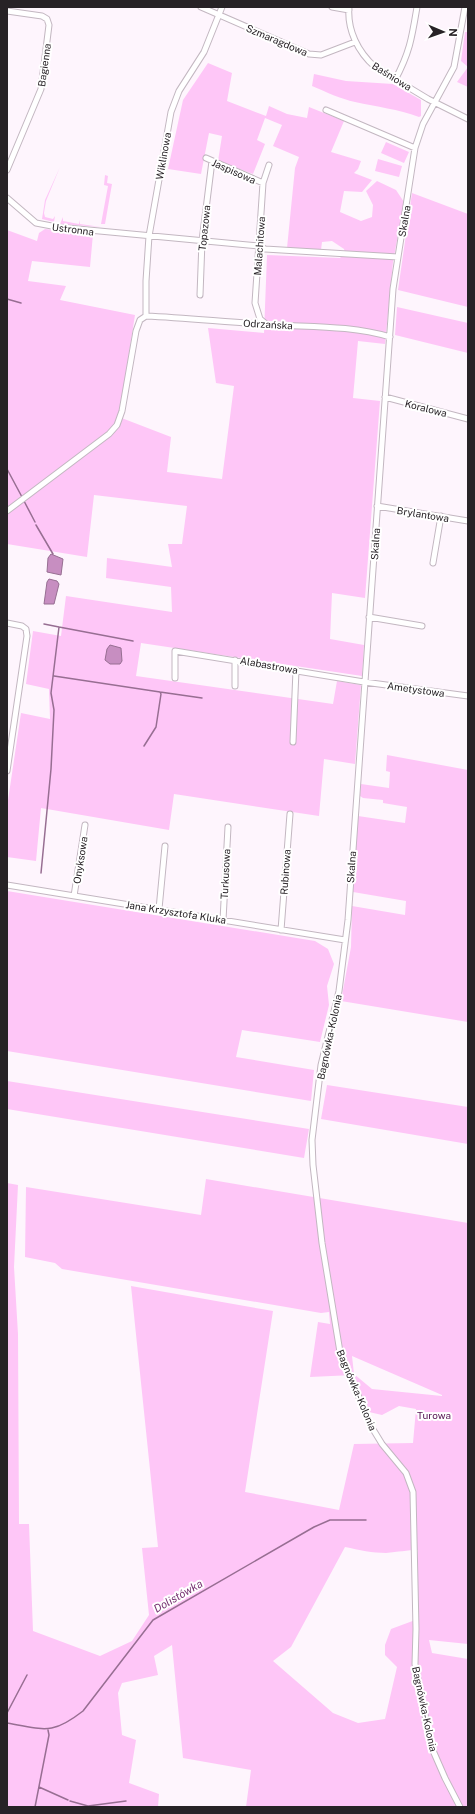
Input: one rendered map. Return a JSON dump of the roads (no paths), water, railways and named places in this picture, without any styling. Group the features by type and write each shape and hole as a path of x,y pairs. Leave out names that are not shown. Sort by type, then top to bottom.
{"street":[{"name":"Szmaragdowa","path":"201,7 314,55 326,53 355,42"},
{"name":"Wiklinowa","path":"146,316 146,281 149,236 173,106 179,91 204,52 222,7"},
{"path":"332,7 349,8"},
{"path":"395,80 407,59 411,46 417,7"},
{"name":"Skalna","path":"345,940 385,397 398,256 414,148 423,124 454,66 465,7"},
{"name":"Baśniowa","path":"349,8 349,19 355,42 368,61 395,80 468,119"},
{"name":"Bagienna","path":"7,12 42,16 48,19 49,25 41,89 7,170"},
{"path":"326,110 414,148"},
{"name":"Jaspisowa","path":"206,158 263,183"},
{"name":"Topazowa","path":"200,295 202,241 212,161"},
{"name":"Malachitowa","path":"266,324 260,319 255,306 263,183 269,165"},
{"name":"Ustronna","path":"7,198 36,223 65,228 259,246 265,249 398,256"},
{"path":"7,511 109,434 117,425 122,411 136,331 140,320 146,316"},
{"name":"Odrzańska","path":"146,316 320,326 353,329 390,337"},
{"name":"Koralowa","path":"385,397 468,419"},
{"name":"Brylantowa","path":"377,506 468,521"},
{"path":"433,563 441,516"},
{"path":"369,617 422,626"},
{"path":"7,623 22,626 26,629 7,771"},
{"name":"Alabastrowa","path":"176,678 175,651 364,682"},
{"path":"235,660 235,686"},
{"path":"293,742 296,670"},
{"name":"Ametystowa","path":"364,682 468,696"},
{"name":"Rubinowa","path":"281,930 290,814"},
{"name":"Onyksowa","path":"74,896 85,825"},
{"name":"Turkusowa","path":"222,920 228,827"},
{"path":"159,909 165,846"},
{"name":"Jana Krzysztofa Kluka","path":"7,885 345,940"},
{"name":"Bagnówka-Kolonia","path":"345,940 337,998 321,1065 312,1140 312,1165 322,1243 340,1352 371,1426 382,1444 406,1473 413,1492 416,1629 415,1664 431,1746 460,1807"}],"waterway":[{"path":"7,299 21,303"},
{"path":"7,469 22,497"},
{"path":"24,501 35,522"},
{"path":"36,525 53,554"},
{"path":"41,873 51,769 54,710 51,693 59,627 44,624"},
{"path":"59,627 133,641"},
{"path":"54,676 160,692 161,694 156,727 144,746"},
{"path":"160,692 202,698"},
{"name":"Dolistówka","path":"7,1723 47,1729 63,1724 72,1719 83,1711 153,1620 314,1527 330,1520 366,1520"},
{"path":"7,1713 27,1675"},
{"path":"35,1807 49,1735 48,1730"},
{"path":"39,1787 68,1800"},
{"path":"70,1801 88,1806 126,1801"}],"park label":[{"name":"Turowa","path":"434,1415"}]}
